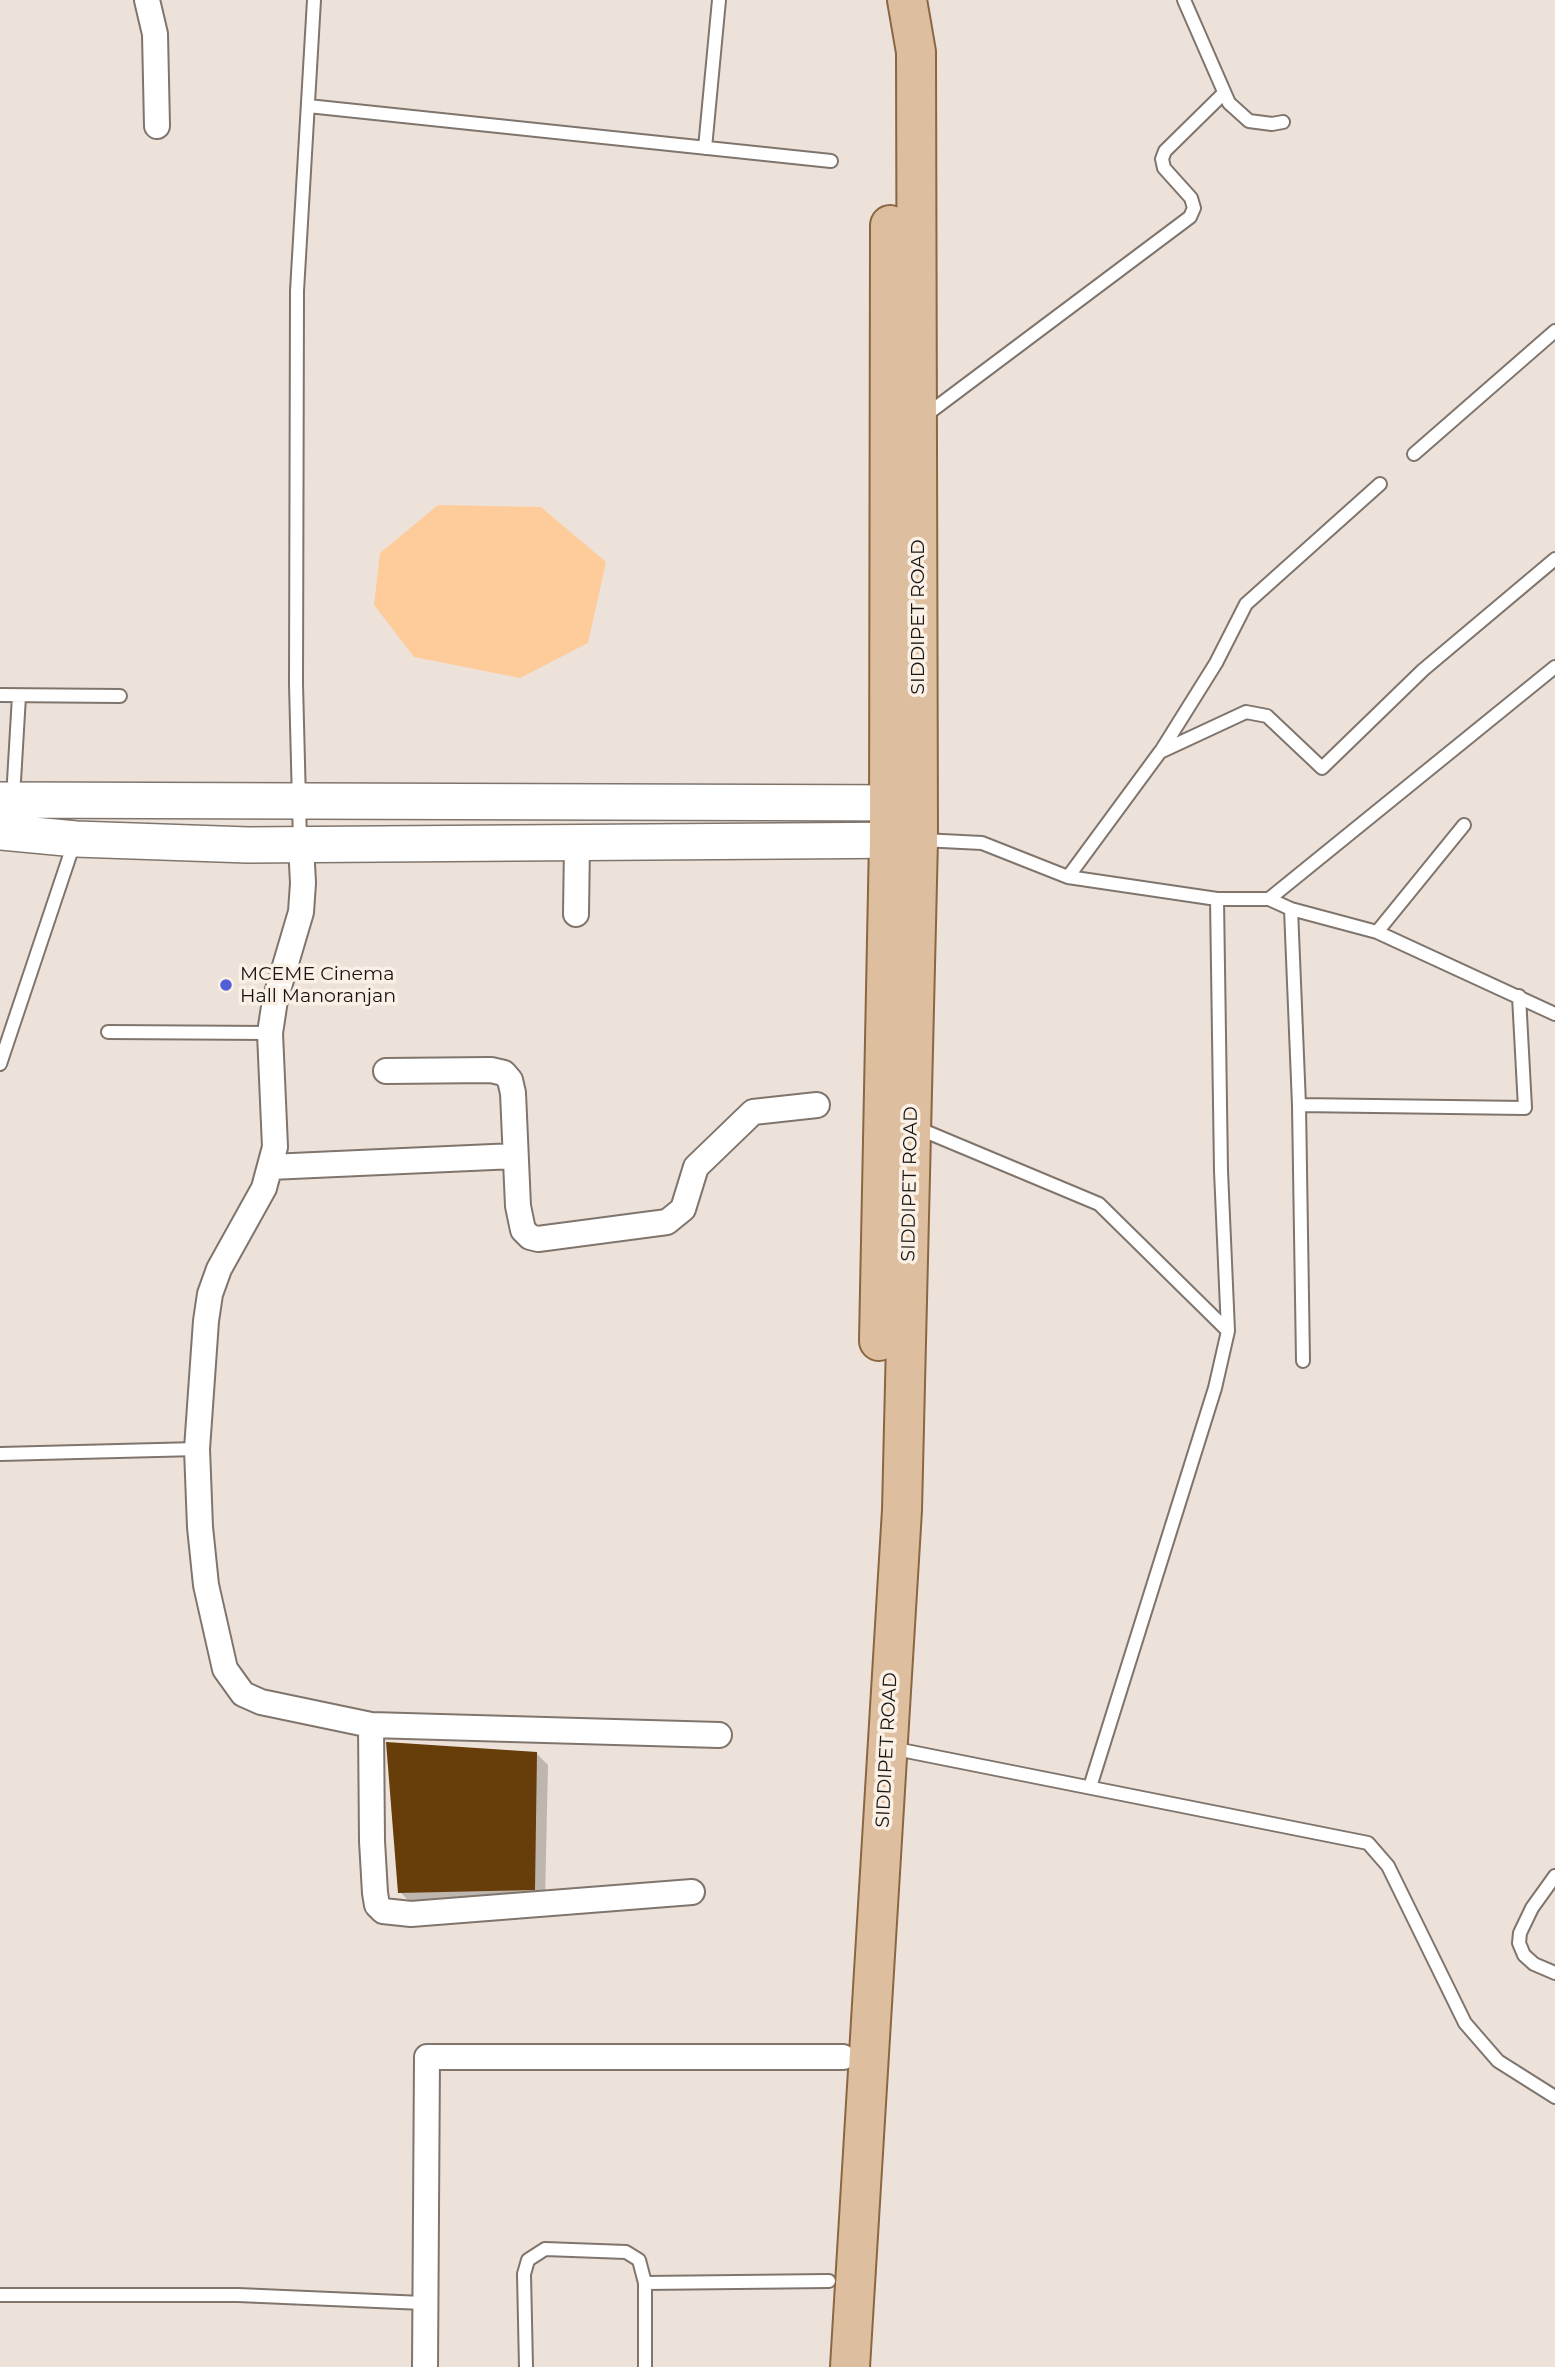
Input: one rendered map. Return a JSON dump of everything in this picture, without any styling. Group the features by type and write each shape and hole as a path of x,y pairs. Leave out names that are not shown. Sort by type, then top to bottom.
{"main road":[{"name":"SIDDIPET ROAD","path":"850,2367 902,1510 911,1126 890,54 880,0"},
{"name":"SIDDIPET ROAD","path":"904,803 917,422 916,52 907,0"},
{"name":"SIDDIPET ROAD","path":"824,2367 876,1509 904,840"}],"street":[{"path":"146,0 155,34 157,126"},
{"path":"7,790 300,801 904,803"},
{"path":"442,801 444,844"},
{"path":"576,914 593,843 610,802"},
{"path":"0,832 76,839 301,845 904,840"},
{"path":"301,845 303,883 300,912 275,1000 270,1033 275,1147 264,1188 233,1240 210,1294 197,1449 206,1585 225,1669 243,1694 261,1702 371,1725 719,1734"},
{"path":"386,1071 491,1070 504,1073 510,1080 513,1093 518,1206 523,1230 530,1237 553,1238 667,1223 683,1209 696,1167 753,1112 817,1105"},
{"path":"270,1167 515,1156"},
{"path":"371,1725 375,1893 377,1905 383,1911 411,1914 692,1892"},
{"path":"425,2367 423,2303 428,2057 843,2057"}],"lane":[{"path":"301,845 296,684 297,291 314,0"},
{"path":"705,148 719,0"},
{"path":"1184,0 1229,103 1249,121 1272,124 1283,122"},
{"path":"917,422 1190,218 1194,208 1191,198 1164,168 1162,159 1165,151 1224,93"},
{"path":"308,106 831,161"},
{"path":"1413,454 1555,331"},
{"path":"1069,877 1160,752 1216,663 1246,604 1380,484"},
{"path":"1160,752 1246,712 1267,716 1322,768 1423,670 1555,559"},
{"path":"1269,900 1555,667"},
{"path":"0,695 120,696"},
{"path":"7,790 19,696"},
{"path":"1377,932 1464,825"},
{"path":"0,1064 76,839"},
{"path":"904,840 982,843 1069,877 1217,899 1269,900 1291,909 1377,932 1555,1014"},
{"path":"1090,1787 1215,1388 1228,1331 1221,1158 1217,899"},
{"path":"1291,909 1299,1104 1303,1361"},
{"path":"1299,1104 1525,1108 1519,996"},
{"path":"108,1032 270,1033"},
{"path":"911,1126 1099,1204 1228,1331"},
{"path":"0,1454 197,1449"},
{"path":"888,1747 1368,1843 1388,1866 1465,2022 1498,2061 1555,2097"},
{"path":"1555,1876 1532,1908 1520,1933 1519,1943 1524,1955 1534,1964 1555,1973"},
{"path":"526,2367 524,2274 528,2260 545,2249 626,2252 639,2260 645,2283 645,2367"},
{"path":"645,2283 829,2281"},
{"path":"0,2295 238,2295 423,2303"}],"shaded area":[{"path":"438,505 541,507 606,562 588,643 520,678 414,657 374,605 380,553"}],"building":[{"path":"386,1742 537,1752 535,1890 398,1893"}],"place":[{"name":"MCEME Cinema Hall Manoranjan","path":"226,985"}]}
